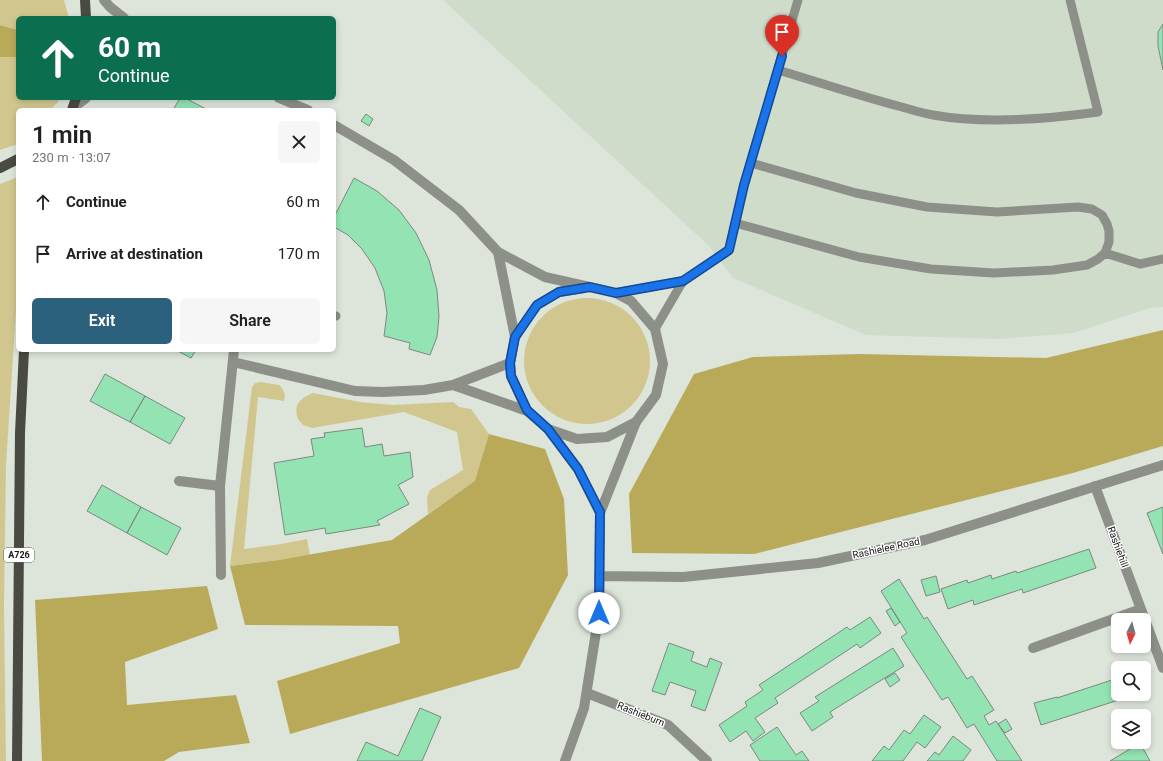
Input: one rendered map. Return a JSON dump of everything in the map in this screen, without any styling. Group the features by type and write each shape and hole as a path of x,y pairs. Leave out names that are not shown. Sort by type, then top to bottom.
{"main road":[{"path":"85,0 86,16"},
{"path":"0,168 16,160"},
{"name":"A726","path":"17,761 20,433 24,352"}],"street":[{"path":"104,0 121,16"},
{"path":"284,100 303,108"},
{"path":"336,126 394,160 459,210 498,252 545,277 616,293 631,301 655,329 663,364 656,396 636,422 600,512 599,613 584,708 565,761"},
{"path":"498,252 515,337 510,363 511,376 527,410 548,429 578,469 600,512"},
{"path":"515,337 537,305 559,292 590,287"},
{"path":"221,575 220,486 234,352"},
{"path":"233,362 355,390 382,392 424,390 453,385 510,363"},
{"path":"453,385 527,410"},
{"path":"548,429 577,439 607,437 636,422"},
{"name":"Rashielee Road","path":"599,576 683,576 818,563 925,540 1163,464"},
{"path":"179,481 220,486"},
{"name":"Rashiehill","path":"1095,486 1163,668"},
{"path":"1033,648 1141,609"},
{"name":"Rashieburn","path":"587,693 668,725 707,761"}],"lane":[{"path":"616,293 683,281 729,250 751,163 798,0"},
{"path":"778,70 866,98 934,115 971,119 1009,119 1062,117 1098,112 1070,0"},
{"path":"735,223 859,257 931,269 994,273 1053,270 1087,264 1098,259 1105,252 1109,242 1108,224 1102,214 1092,209 1078,207 997,212 927,207 856,193 751,163"},
{"path":"1105,252 1140,264 1163,259"},
{"path":"655,329 683,281"}],"shaded area":[{"path":"0,0 64,0 68,16 16,16 16,29 0,25"},
{"path":"443,0 1163,0 1163,307 1150,308 1074,333 998,339 866,335 733,278 709,246"},
{"path":"0,25 16,29 16,57 0,57"},
{"path":"0,57 16,57 16,100 58,100 52,108 16,108 16,145 0,150"},
{"path":"16,178 16,310 6,465 4,606 6,761 0,761 0,184"},
{"path":"593,298 617,305 632,316 643,331 649,349 649,373 643,391 632,406 617,417 599,423 581,424 557,417 542,406 531,391 525,373 524,355 531,331 542,316 557,305 575,299"},
{"path":"1163,330 1163,446 1073,473 754,554 632,553 629,494 694,374 753,357 860,354 1046,358"},
{"path":"261,382 279,385 284,392 285,399 284,401 258,397 244,549 307,539 310,555 230,566 252,387 255,383"},
{"path":"313,393 360,402 393,405 453,402 459,407 471,409 489,434 476,481 428,514 427,497 430,490 463,470 457,432 404,412 312,428 303,425 298,419 296,410 297,406 304,397"},
{"path":"489,434 545,449 564,499 568,575 519,668 290,734 277,681 400,643 398,626 245,625 230,566 279,560 392,540 475,481"},
{"path":"207,586 218,629 125,662 127,705 236,695 250,743 179,752 164,761 42,761 35,600"}],"building":[{"path":"1163,24 1163,70 1158,46 1158,32"},
{"path":"179,100 189,100 204,108 174,108"},
{"path":"366,114 373,119 369,126 361,121"},
{"path":"354,178 377,191 399,210 416,233 429,260 437,290 439,317 437,337 430,355 409,349 410,343 384,336 387,313 384,291 375,268 362,249 348,235 336,228 336,213"},
{"path":"180,352 195,352 191,358"},
{"path":"105,374 145,396 130,422 90,401"},
{"path":"145,396 185,418 170,444 130,422"},
{"path":"362,428 365,447 382,444 384,456 410,452 413,477 398,485 409,504 377,521 380,525 326,534 325,528 285,535 274,463 314,456 311,439 325,437 324,433"},
{"path":"102,485 141,507 127,533 87,511"},
{"path":"141,507 181,528 167,555 127,533"},
{"path":"1163,507 1163,554 1147,513"},
{"path":"1089,549 1096,568 1023,593 1022,589 974,605 973,600 948,609 941,589 967,580 968,583 991,575 992,579 1016,571 1017,573"},
{"path":"936,576 940,592 926,596 921,580"},
{"path":"899,579 924,619 927,617 967,679 972,676 994,710 984,716 989,725 996,721 1022,761 997,761 974,724 967,728 948,697 942,700 901,637 907,633 881,591"},
{"path":"891,608 900,622 895,626 886,611"},
{"path":"870,617 881,633 860,648 857,644 775,698 778,703 755,718 765,732 753,741 746,731 730,742 719,725 747,706 745,702 763,690 759,685 847,627 850,630"},
{"path":"669,643 694,652 691,661 707,667 710,658 722,663 705,711 691,706 696,691 670,682 665,695 652,691"},
{"path":"893,648 904,666 830,712 833,717 812,731 800,713 819,701 815,697"},
{"path":"895,673 900,680 890,687 885,679"},
{"path":"1111,680 1111,701 1116,701 1041,725 1034,703 1057,698"},
{"path":"420,708 441,717 422,761 357,761 366,742 398,756"},
{"path":"924,715 941,727 925,748 917,742 903,761 872,761 884,746 889,750 904,730 910,734"},
{"path":"1006,719 1012,729 1005,733 998,724"},
{"path":"777,727 796,755 802,751 809,761 760,761 750,745"},
{"path":"953,736 971,750 963,761 927,761 935,752 939,755"},
{"path":"1130,749 1143,749 1150,761 1110,761"}],"route":[{"path":"599,613 600,512 578,469 548,429 527,410 511,376 510,363 515,337 537,305 559,292 590,287 616,293 683,281 729,250 744,185 782,56"}]}
